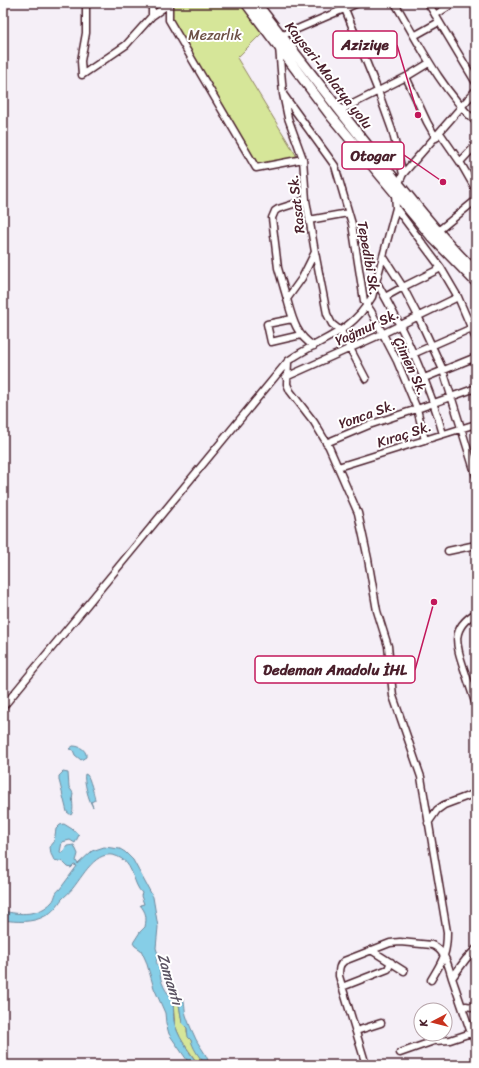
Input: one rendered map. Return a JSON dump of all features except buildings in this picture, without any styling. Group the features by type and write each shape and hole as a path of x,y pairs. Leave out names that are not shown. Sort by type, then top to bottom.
{"highway":[{"name":"Kayseri-Malatya yolu","path":"246,3 331,116 476,272"},
{"name":"Kayseri-Malatya yolu","path":"256,3 339,111 432,237 476,282"}],"street":[{"path":"86,3 86,33 80,61 82,75 126,45 152,16 170,4"},
{"path":"152,3 152,16"},
{"path":"281,36 358,3"},
{"path":"395,3 429,63 461,108 476,122"},
{"path":"428,3 476,83"},
{"path":"435,15 454,3"},
{"path":"170,4 169,20 256,168 304,159"},
{"path":"348,6 359,46 378,91 392,130 403,174"},
{"path":"414,36 439,22"},
{"name":"Rasat Sk.","path":"279,46 283,94 288,118 304,159 306,200 314,252 302,278 287,299"},
{"path":"339,111 406,77 429,63"},
{"path":"406,77 427,122 460,162 476,190"},
{"path":"3,707 288,361 341,331 354,320 366,306 372,297 396,208 396,187 403,174 476,90"},
{"name":"Tepedibi Sk.","path":"283,94 335,166 352,224 366,306"},
{"path":"460,162 476,145"},
{"path":"306,200 278,209 275,211 272,218 278,268 292,319 301,335 314,346"},
{"path":"438,231 476,200"},
{"path":"396,208 441,268 458,297 476,339"},
{"path":"309,220 348,213"},
{"path":"314,252 327,314 332,324 341,331 366,379"},
{"path":"383,256 403,287 443,370 462,428 473,451 476,476"},
{"path":"385,297 441,268"},
{"path":"376,281 414,353 434,403 443,434"},
{"name":"Yağmur Sk.","path":"286,377 400,326 458,297"},
{"name":"Çimen Sk.","path":"366,306 371,311 397,361 417,409 425,440"},
{"path":"292,319 267,324 271,342 301,335"},
{"path":"397,361 472,328"},
{"path":"407,385 476,357"},
{"path":"288,361 286,377 290,391 309,414 326,443 358,513 368,558 377,611 388,646 393,696 421,777 447,932 445,957 431,980"},
{"name":"Yonca Sk.","path":"326,443 369,425 476,388"},
{"name":"Kıraç Sk.","path":"338,467 476,424"},
{"path":"448,551 476,545"},
{"path":"476,613 463,622 458,633 457,644 476,705"},
{"path":"428,823 437,810 444,805 476,793"},
{"path":"366,1065 342,987 339,971 342,963 390,943 400,942 432,945 439,949 445,957 471,1033 476,1042"},
{"path":"452,978 466,959 476,949"},
{"path":"371,950 404,971"},
{"path":"342,987 388,969 391,962"},
{"path":"462,1006 472,1007 476,1002"},
{"path":"356,1031 381,1023"},
{"path":"400,1053 434,1041 450,1040 471,1033"}],"green space":[{"name":"Mezarlık","path":"154,3 246,3 266,29 237,58 299,160 256,168 169,19 169,5 154,15"},
{"path":"173,1004 179,1004 182,1023 187,1028 187,1032 193,1044 201,1059 204,1061 203,1065 198,1064 180,1038 175,1025"}],"water":[{"path":"73,746 82,749 86,754 86,757 81,760 75,755 73,750 69,749"},
{"path":"63,772 68,773 69,787 73,793 73,810 71,815 67,812 59,780 59,776"},
{"path":"85,774 89,779 94,795 95,800 91,802 93,807 90,800 87,790"},
{"path":"64,824 79,835 75,843 70,840 62,842 60,852 62,853 67,846 74,845 78,854 76,861 78,864 92,851 104,847 120,849 133,860 153,897 158,927 156,948 158,954 156,963 160,968 162,983 168,994 174,997 181,997 183,999 186,1015 196,1039 207,1057 209,1065 203,1065 204,1062 198,1055 188,1037 187,1028 182,1023 179,1004 175,1003 173,1004 174,1019 177,1032 199,1065 174,1065 186,1062 187,1060 169,1034 165,1013 154,988 146,961 141,950 133,943 145,927 146,917 144,910 140,905 144,904 141,896 142,893 129,866 122,859 114,855 106,855 93,862 55,909 45,916 30,921 3,920 3,911 23,914 35,912 47,907 77,866 74,865 71,868 68,867 63,862 54,860 51,854 50,847 54,842 56,829 60,825"}],"place":[{"name":"Aziziye","path":"418,115"},
{"name":"Otogar","path":"443,182"},
{"name":"Dedeman Anadolu İHL","path":"434,602"}],"water label":[{"name":"Zamantı","path":"170,979"}]}
